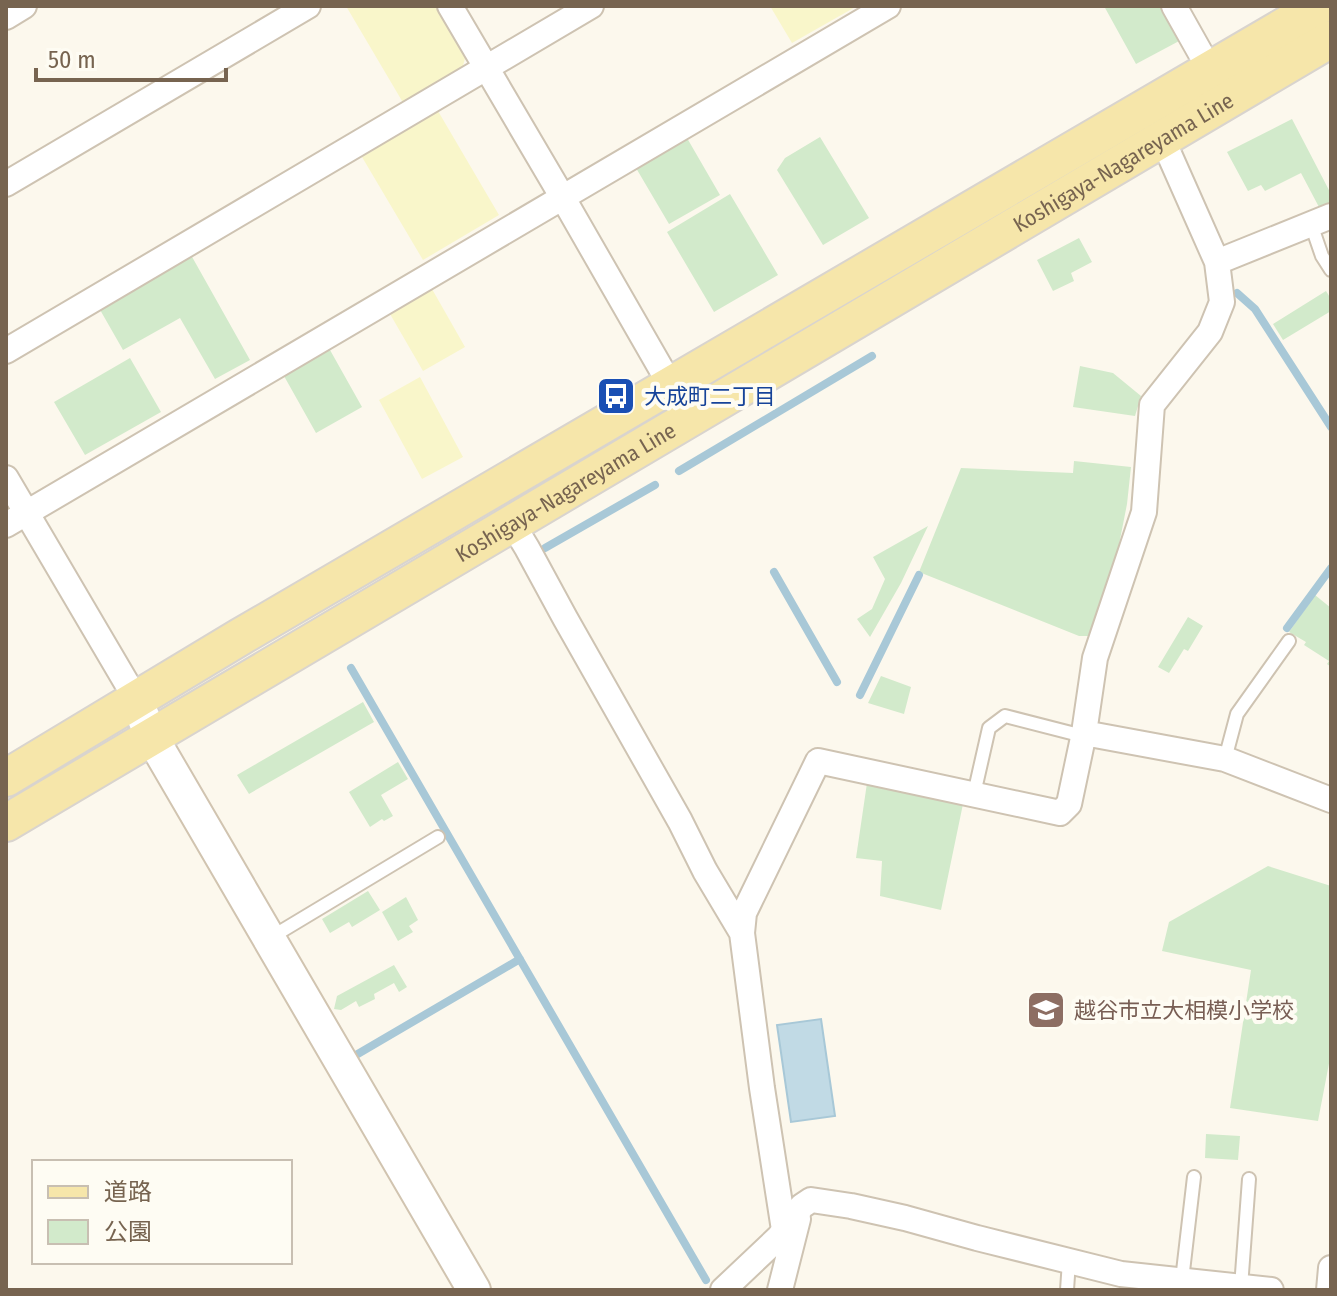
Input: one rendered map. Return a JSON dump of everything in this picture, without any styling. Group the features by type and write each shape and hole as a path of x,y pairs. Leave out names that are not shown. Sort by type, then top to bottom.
{"main road":[{"name":"Koshigaya-Nagareyama Line","path":"6,778 1319,6"},
{"name":"Koshigaya-Nagareyama Line","path":"6,823 1331,39"}],"street":[{"path":"6,17 24,6"},
{"path":"6,184 308,6"},
{"path":"450,6 671,386"},
{"path":"6,351 591,6"},
{"path":"16,519 888,6"},
{"path":"1174,6 1210,70"},
{"path":"784,1230 742,933 744,913 818,761 1060,813 1069,804 1084,734 1095,658 1144,512 1152,405 1210,332 1222,302 1217,262 1162,138"},
{"path":"1217,262 1321,220"},
{"path":"6,478 16,519 136,699 151,736 474,1290"},
{"path":"513,525 742,933"},
{"path":"1084,734 1225,759 1331,800"},
{"path":"723,1290 811,1200 851,1206 1121,1274 1271,1290"},
{"path":"780,1290 802,1206"},
{"path":"1329,1290 1331,1268"}],"lane":[{"path":"1321,220 1322,256 1331,270"},
{"path":"1225,759 1237,714 1289,641"},
{"path":"974,794 989,728 1005,716 1084,734"},
{"path":"270,938 438,837"},
{"path":"1182,1280 1194,1177"},
{"path":"1241,1287 1249,1179"},
{"path":"1067,1290 1069,1261"}],"green space":[{"path":"1104,6 1162,6 1181,40 1136,64"},
{"path":"1292,119 1331,194 1331,203 1320,209 1301,173 1265,191 1261,185 1248,191 1227,152"},
{"path":"820,137 869,218 823,245 777,170 785,158"},
{"path":"687,138 720,195 669,224 636,168"},
{"path":"730,194 778,275 714,312 667,232"},
{"path":"1079,238 1092,262 1071,273 1074,281 1053,291 1037,260"},
{"path":"191,255 250,360 215,379 180,318 123,350 99,308"},
{"path":"1326,291 1331,299 1331,311 1283,340 1273,324"},
{"path":"330,350 362,407 316,433 284,376"},
{"path":"130,358 161,412 85,455 54,402"},
{"path":"1080,366 1113,373 1141,396 1135,416 1073,407"},
{"path":"1074,461 1131,467 1114,570 1088,636 1079,636 919,572 961,468 1073,473"},
{"path":"928,526 901,583 870,637 857,619 872,609 885,579 873,557"},
{"path":"1315,595 1331,608 1331,667 1327,664 1329,661 1289,632"},
{"path":"1188,617 1203,626 1188,651 1184,649 1169,673 1158,667"},
{"path":"881,676 911,687 904,714 868,703"},
{"path":"363,702 374,722 249,794 237,775"},
{"path":"398,762 408,779 381,795 393,816 370,827 349,792"},
{"path":"867,783 963,804 941,910 880,896 882,861 856,858"},
{"path":"1268,866 1331,886 1331,1053 1318,1121 1230,1108 1251,970 1162,951 1169,922"},
{"path":"368,891 380,910 352,927 349,922 330,933 322,919"},
{"path":"406,897 418,920 409,926 413,932 398,941 382,912"},
{"path":"394,965 407,987 399,992 394,983 374,994 375,999 359,1007 356,1001 341,1010 334,1009 337,996"},
{"path":"1206,1134 1240,1136 1238,1160 1205,1158"}],"sand":[{"path":"346,6 441,6 467,51 461,73 405,106"},
{"path":"770,6 857,6 792,43"},
{"path":"438,111 499,215 423,260 362,157"},
{"path":"432,289 465,347 423,371 390,314"},
{"path":"420,377 463,457 422,479 379,400"}],"water":[{"path":"821,1019 835,1116 791,1122 777,1025"}],"waterway":[{"path":"1237,293 1255,309 1331,427"},
{"path":"679,471 872,356"},
{"path":"545,548 655,485"},
{"path":"1287,628 1331,568"},
{"path":"774,572 837,682"},
{"path":"860,695 919,575"},
{"path":"351,668 706,1280"},
{"path":"356,1055 520,959"}],"place":[{"name":"大成町二丁目","path":"616,396"},
{"name":"越谷市立大相模小学校","path":"1046,1010"}]}
